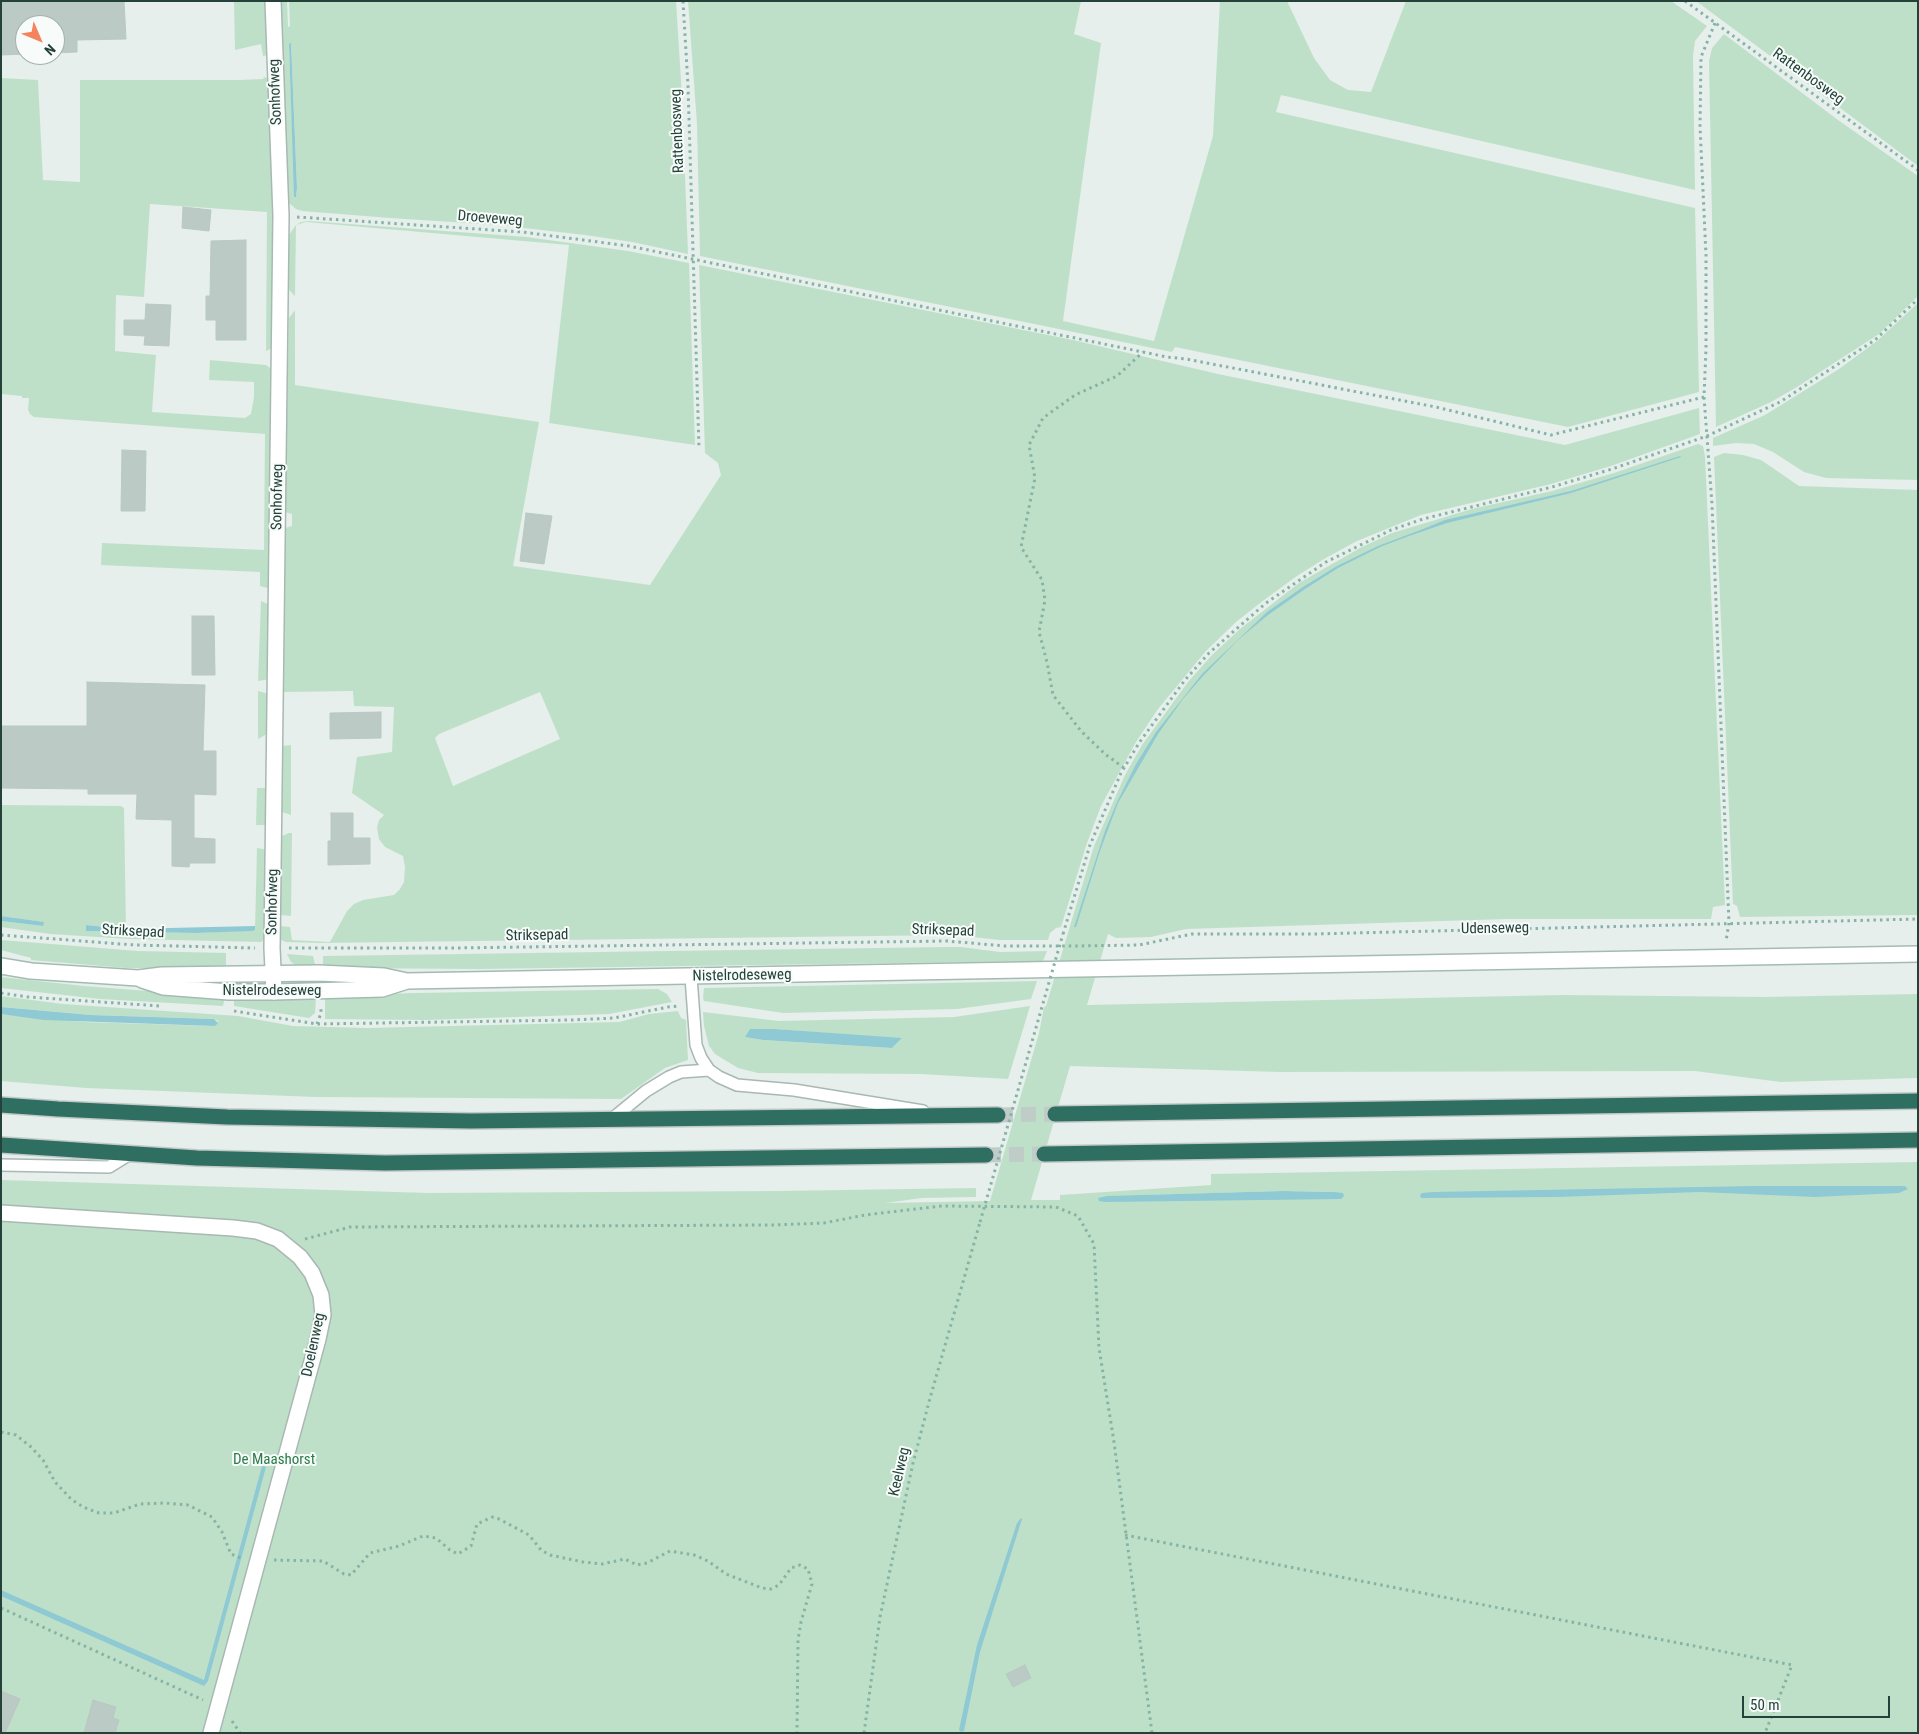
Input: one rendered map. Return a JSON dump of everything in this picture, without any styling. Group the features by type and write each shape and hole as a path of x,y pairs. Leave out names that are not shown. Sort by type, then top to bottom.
{"highway":[{"path":"1056,1114 1918,1101"},
{"path":"1,1104 58,1109 236,1117 471,1121 998,1115"},
{"path":"1044,1154 1918,1140"},
{"path":"1,1145 197,1158 385,1163 986,1155"}],"street":[{"name":"Sonhofweg","path":"273,1 281,216 272,948 274,992"},
{"name":"Nistelrodeseweg","path":"1,966 31,971 138,978 162,975 274,974 384,976 407,981 1918,954"},
{"name":"Nistelrodeseweg","path":"138,978 163,987 229,992 382,989 407,981"},
{"name":"Doelenweg","path":"1,1213 257,1231 278,1239 300,1257 312,1273 321,1295 323,1315 211,1733"}],"lane":[{"path":"691,977 696,1045 701,1058 710,1070 719,1077 737,1085 794,1090 952,1116"},
{"path":"612,1119 646,1091 669,1077 681,1072 710,1070"},
{"path":"1,1165 109,1167 130,1154"}],"path":[{"name":"Rattenbosweg","path":"683,1 688,86 700,448"},
{"name":"Rattenbosweg","path":"1684,1 1918,170"},
{"path":"1715,23 1701,57 1700,126 1706,264 1704,398 1712,504 1729,923"},
{"name":"Droeveweg","path":"281,216 522,232 629,246 1143,351 1436,407 1551,435 1704,398"},
{"name":"Keelweg","path":"864,1733 880,1617 929,1402 1063,934 1090,845 1124,768 1161,711 1184,680 1209,653 1266,603 1326,562 1391,530 1422,519 1612,470 1706,436 1780,402 1849,358 1875,340 1918,299"},
{"path":"1124,768 1105,754 1081,731 1053,695 1039,632 1045,600 1042,580 1021,547 1035,478 1029,445 1043,418 1075,395 1117,376 1143,351"},
{"name":"Udenseweg","path":"1074,946 1139,944 1192,934 1332,933 1918,919"},
{"name":"Striksepad","path":"1,934 135,945 272,948 455,948 947,941 1005,946 1074,946"},
{"path":"1,993 28,997 162,1006"},
{"path":"229,1010 316,1024 614,1018 668,1007 693,1005"},
{"path":"286,1245 350,1227 773,1225 824,1223 865,1215 942,1206 1056,1207 1078,1216 1094,1244 1099,1348 1114,1442 1124,1535 1152,1733"},
{"path":"1,1432 16,1435 31,1447 43,1460 55,1482 71,1499 83,1507 99,1513 114,1513 140,1504 165,1503 188,1505 212,1517 222,1532 231,1554 245,1560 323,1561 344,1574 351,1575 370,1552 399,1546 423,1536 436,1538 458,1554 470,1546 477,1524 492,1517 529,1536 541,1550 550,1555 583,1562 602,1564 625,1559 637,1565 647,1563 670,1551 694,1555 708,1561 726,1574 772,1590 779,1585 791,1568 800,1565 808,1569 812,1584 798,1640 797,1733"},
{"path":"1124,1535 1792,1665 1765,1733"},
{"path":"1,1608 218,1706"}],"green space":[{"path":"234,1 266,1 268,55 263,56 261,44 235,50"},
{"path":"281,1 287,1 288,27 290,26 289,1 676,1 688,254 632,242 498,225 302,211 296,209 288,202","holes":["289,44 291,44 297,188 296,197"]},
{"path":"688,1 1081,1 1074,34 1101,43 1063,321 1154,341 1213,136 1220,1 1287,1 1314,58 1330,80 1348,90 1371,92 1406,1 1671,1 1707,26 1695,41 1693,56 1695,190 1281,95 1276,112 1695,208 1699,392 1568,427 1175,347 1172,352 700,256 697,124"},
{"path":"1696,1 1918,1 1918,166 1781,64"},
{"path":"1724,34 1838,120 1918,176 1918,296 1879,334 1771,402 1716,427 1709,61 1712,48"},
{"path":"264,77 269,79 274,213 273,348 266,351 267,212 150,204 144,297 116,295 115,351 156,355 152,412 245,418 251,414 254,382 209,380 210,360 266,365 273,370 271,589 260,586 260,572 101,565 102,543 264,550 265,434 34,417 28,410 29,398 1,394 1,78 38,80 43,180 80,182 80,80 240,80 263,79"},
{"path":"308,221 527,237 628,251 689,263 695,445 549,423 569,245 306,222 296,225"},
{"path":"296,225 295,296 289,290 289,235"},
{"path":"699,265 1073,340 1218,374 1565,445 1699,408 1700,434 1611,466 1551,484 1421,515 1357,541 1297,576 1264,600 1236,622 1206,651 1158,709 1136,742 1101,806 1087,843 1061,927 1056,928 1050,933 1048,940 999,940 955,935 318,943 286,942 281,940 280,926 290,927 292,940 330,942 347,911 354,904 363,900 394,895 400,889 404,882 405,867 403,856 385,847 379,839 377,827 379,820 384,815 352,793 357,757 392,752 394,707 354,706 353,691 284,692 285,528 292,526 292,514 285,512 289,318 295,310 295,385 539,422 513,566 650,585 721,475 718,463 705,453","holes":["540,692 560,739 453,786 435,738 439,734"]},
{"path":"1918,303 1918,480 1826,478 1804,472 1773,452 1754,444 1736,443 1713,446 1713,438 1765,415 1839,369 1877,341"},
{"name":"De Maashorst","path":"1698,444 1703,446 1705,456 1725,905 1713,907 1711,919 1507,919 1186,929 1151,937 1116,938 1108,934 1087,1005 1563,995 1764,997 1918,994 1918,1078 1781,1082 1695,1071 1280,1072 1070,1066 1031,1200 1060,1200 1060,1195 1211,1185 1211,1174 1918,1162 1918,1733 1,1733 1,1180 428,1193 976,1188 976,1197 922,1198 885,1203 990,1201 1039,1033 1044,1007 1046,1006 1094,846 1125,775 1142,745 1188,682 1211,656 1240,629 1299,583 1360,548 1392,533 1472,509 1552,491 1614,473","holes":["1282,1191 1334,1192 1107,1196"]},
{"path":"1724,453 1743,455 1761,460 1799,486 1918,490 1918,915 1740,917 1737,906 1733,904 1714,457"},
{"path":"261,601 270,605 270,679 258,681"},
{"path":"258,691 269,694 269,733 258,739"},
{"path":"291,745 291,815 282,812 283,746"},
{"path":"257,788 268,788 268,825 256,825"},
{"path":"1,805 121,806 124,808 126,929 86,925 87,931 196,933 255,930 257,848 268,850 266,938 261,942 130,939 50,934 1,927 1,921 43,926 43,922 1,916"},
{"path":"292,833 291,916 280,915 282,836"},
{"path":"1,940 138,951 226,953 226,968 126,968 31,960 31,958 1,950"},
{"path":"961,947 1000,952 1047,951 1043,961 480,969 323,968 323,956"},
{"path":"287,954 313,956 316,968 298,967 291,962"},
{"path":"1,977 84,986 225,997 223,1006 100,999 1,988"},
{"path":"1037,981 1031,999 957,1009 783,1013 704,1001 703,998 704,988"},
{"path":"658,989 667,994 672,1002 609,1014 424,1020 325,1019 325,996"},
{"path":"1,996 63,1004 238,1016 293,1026 367,1028 619,1022 649,1014 678,1011 681,1018 686,1020 688,1060 665,1068 621,1099 316,1097 86,1088 1,1081 1,1014 84,1022 215,1026 218,1021 214,1019 91,1015 1,1007"},
{"path":"316,997 315,1013 309,1018 234,1006 234,998 301,999"},
{"path":"1030,1006 1008,1079 920,1074 758,1073 738,1068 715,1054 709,1046 703,1012 779,1021 954,1017","holes":["750,1029 775,1029 901,1039 892,1048 763,1040 746,1037"]}],"water":[{"path":"291,43 296,197 294,197 289,44"},
{"path":"1680,456 1571,493 1447,523 1380,547 1338,568 1268,615 1238,640 1203,676 1183,699 1158,734 1118,803 1100,851 1076,927 1074,927 1105,831 1136,764 1156,732 1202,674 1267,612 1337,566 1378,546 1445,520 1571,491"},
{"path":"1,916 44,922 43,926 1,921"},
{"path":"86,925 126,929 255,926 255,930 196,933 86,931"},
{"path":"1,1007 91,1015 214,1019 218,1023 215,1026 44,1020 1,1014"},
{"path":"750,1029 902,1038 892,1048 763,1040 745,1037"},
{"path":"1755,1186 1905,1186 1908,1189 1899,1193 1815,1197 1700,1192 1557,1197 1421,1198 1420,1195 1433,1192"},
{"path":"1282,1191 1334,1192 1343,1193 1344,1196 1341,1199 1105,1202 1099,1201 1098,1198 1107,1196"},
{"path":"262,1466 266,1467 208,1681 204,1686 1,1596 1,1590 204,1680"},
{"path":"1021,1518 980,1652 964,1731 961,1732 959,1730 977,1645 1017,1523"}],"building":[{"path":"1,1 124,1 126,39 77,40 77,52 65,53 65,15 15,15 15,54 1,55"},
{"path":"183,207 211,210 209,231 182,228"},
{"path":"246,240 246,340 216,340 216,320 206,320 206,296 210,296 211,241"},
{"path":"146,304 171,305 169,346 144,345 145,336 124,335 124,320 145,320"},
{"path":"122,450 146,451 145,511 121,511"},
{"path":"526,513 552,516 544,564 520,561"},
{"path":"192,616 214,616 215,675 192,675"},
{"path":"87,682 205,685 203,751 216,751 216,795 194,794 194,838 215,839 215,863 190,863 189,867 172,866 172,820 136,819 137,794 88,794 88,789 1,788 1,726 87,726"},
{"path":"381,712 381,738 330,739 330,713"},
{"path":"331,813 353,813 353,838 370,838 370,864 328,865 328,841 331,841"},
{"path":"1025,1665 1031,1678 1013,1687 1006,1674"},
{"path":"1,1691 20,1699 5,1733 1,1733"},
{"path":"93,1700 116,1707 113,1718 119,1720 115,1733 84,1733"}],"tunnel":[{"path":"998,1115 1055,1114"},
{"path":"986,1155 1044,1154"}]}
